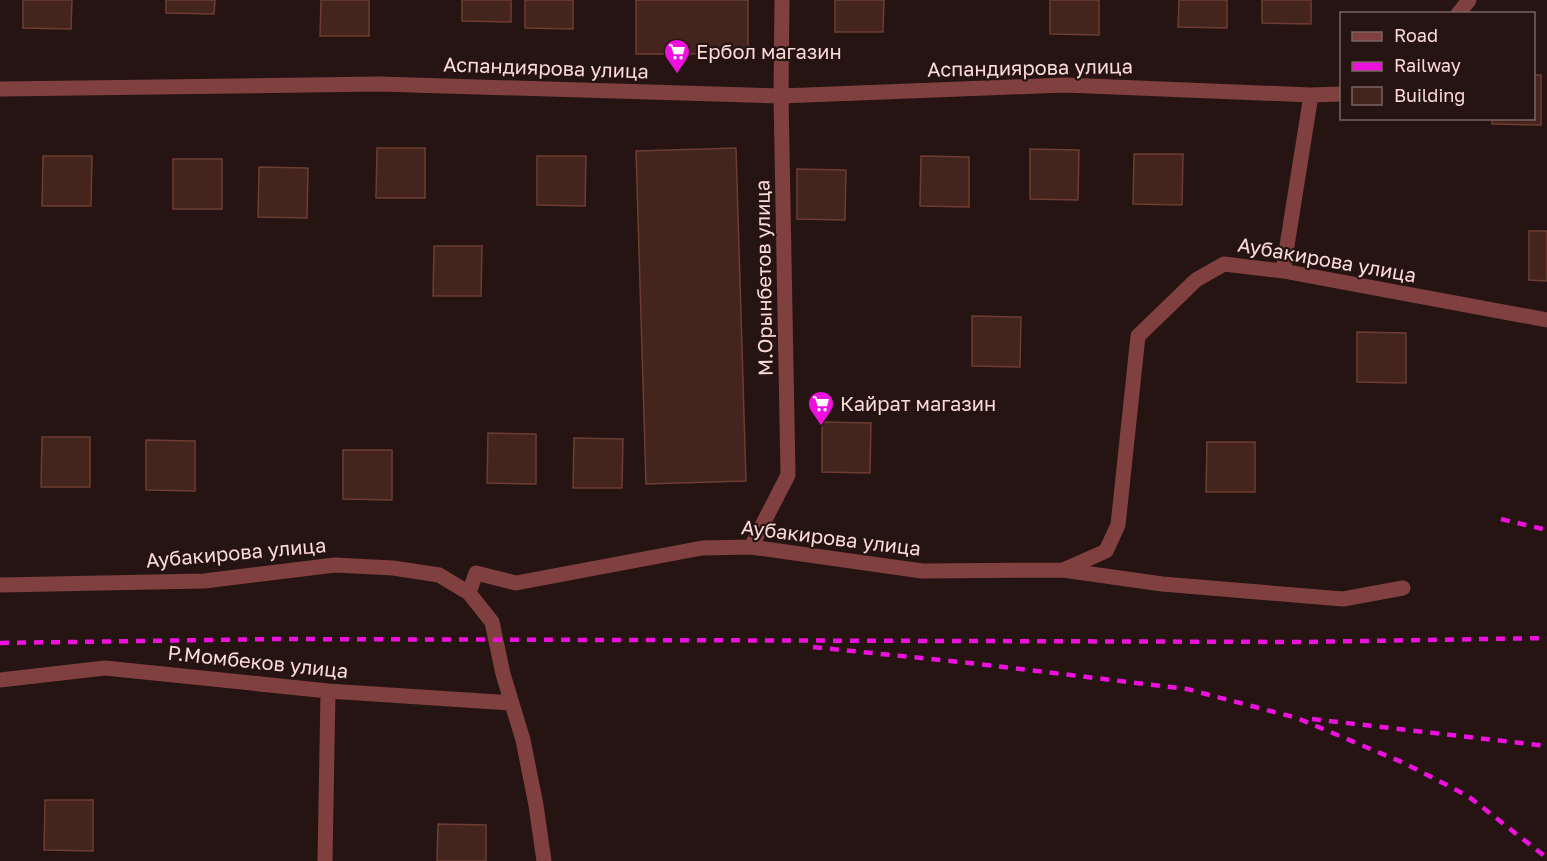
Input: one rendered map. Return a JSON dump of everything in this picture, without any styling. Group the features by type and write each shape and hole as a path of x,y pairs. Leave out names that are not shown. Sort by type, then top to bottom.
{"street":[{"name":"М.Орынбетов улица","path":"751,547 788,475 781,96 782,0"},
{"path":"1460,12 1469,0"},
{"name":"Аспандиярова улица","path":"0,88 380,84 781,96 1065,85 1311,95 1340,94"},
{"path":"1282,271 1311,95"},
{"name":"Аубакирова улица","path":"1064,570 1106,551 1118,525 1138,336 1196,280 1224,264 1282,271 1547,320"},
{"name":"Аубакирова улица","path":"469,593 476,573 516,583 702,548 751,547 922,571 1064,570 1162,584 1343,599 1403,588"},
{"name":"Аубакирова улица","path":"0,585 204,581 335,566 393,568 439,575 469,593 492,622 503,674 523,741 544,861"},
{"name":"Р.Момбеков улица","path":"0,680 105,668 328,691 512,702"},
{"path":"325,861 328,691"}],"building":[{"path":"23,0 72,0 71,29 23,28"},
{"path":"166,0 215,0 214,14 166,13"},
{"path":"321,0 369,0 369,36 320,36"},
{"path":"462,0 511,0 511,22 462,21"},
{"path":"525,0 573,0 573,29 525,28"},
{"path":"636,0 748,0 748,54 636,54"},
{"path":"835,0 884,0 883,32 835,32"},
{"path":"1050,0 1099,0 1099,35 1050,34"},
{"path":"1179,0 1227,0 1227,28 1178,27"},
{"path":"1262,0 1311,0 1311,24 1262,23"},
{"path":"1535,75 1541,75 1541,125 1492,124 1492,120 1535,120"},
{"path":"377,148 425,148 425,198 376,198"},
{"path":"736,148 746,481 646,484 636,151"},
{"path":"1030,149 1079,150 1078,200 1030,199"},
{"path":"1134,154 1183,154 1182,205 1133,204"},
{"path":"43,156 92,156 91,206 42,206"},
{"path":"537,156 586,156 585,206 537,205"},
{"path":"921,156 969,157 969,207 920,206"},
{"path":"173,159 222,159 222,209 173,209"},
{"path":"259,167 308,168 307,218 258,217"},
{"path":"797,169 846,170 845,220 797,219"},
{"path":"1529,231 1547,231 1547,281 1529,280"},
{"path":"434,246 482,246 481,296 433,296"},
{"path":"972,316 1021,317 1020,367 972,366"},
{"path":"1357,332 1406,333 1406,383 1357,382"},
{"path":"822,422 871,423 870,473 822,472"},
{"path":"488,433 536,434 536,484 487,483"},
{"path":"42,437 90,437 90,487 41,487"},
{"path":"574,438 623,439 622,488 573,488"},
{"path":"146,440 195,441 195,491 146,490"},
{"path":"1207,442 1255,442 1255,492 1206,492"},
{"path":"343,450 392,450 392,500 343,499"},
{"path":"45,800 93,800 93,851 44,850"},
{"path":"438,824 486,825 486,861 437,861"}],"railway":[{"path":"1501,519 1547,530"},
{"path":"0,643 275,639 1303,642 1547,638"},
{"path":"813,647 1187,689 1297,718 1404,763 1468,796 1547,858"},
{"path":"1312,719 1547,746"}],"place":[{"name":"Ербол магазин","path":"677,75"},
{"name":"Кайрат магазин","path":"821,427"}]}
